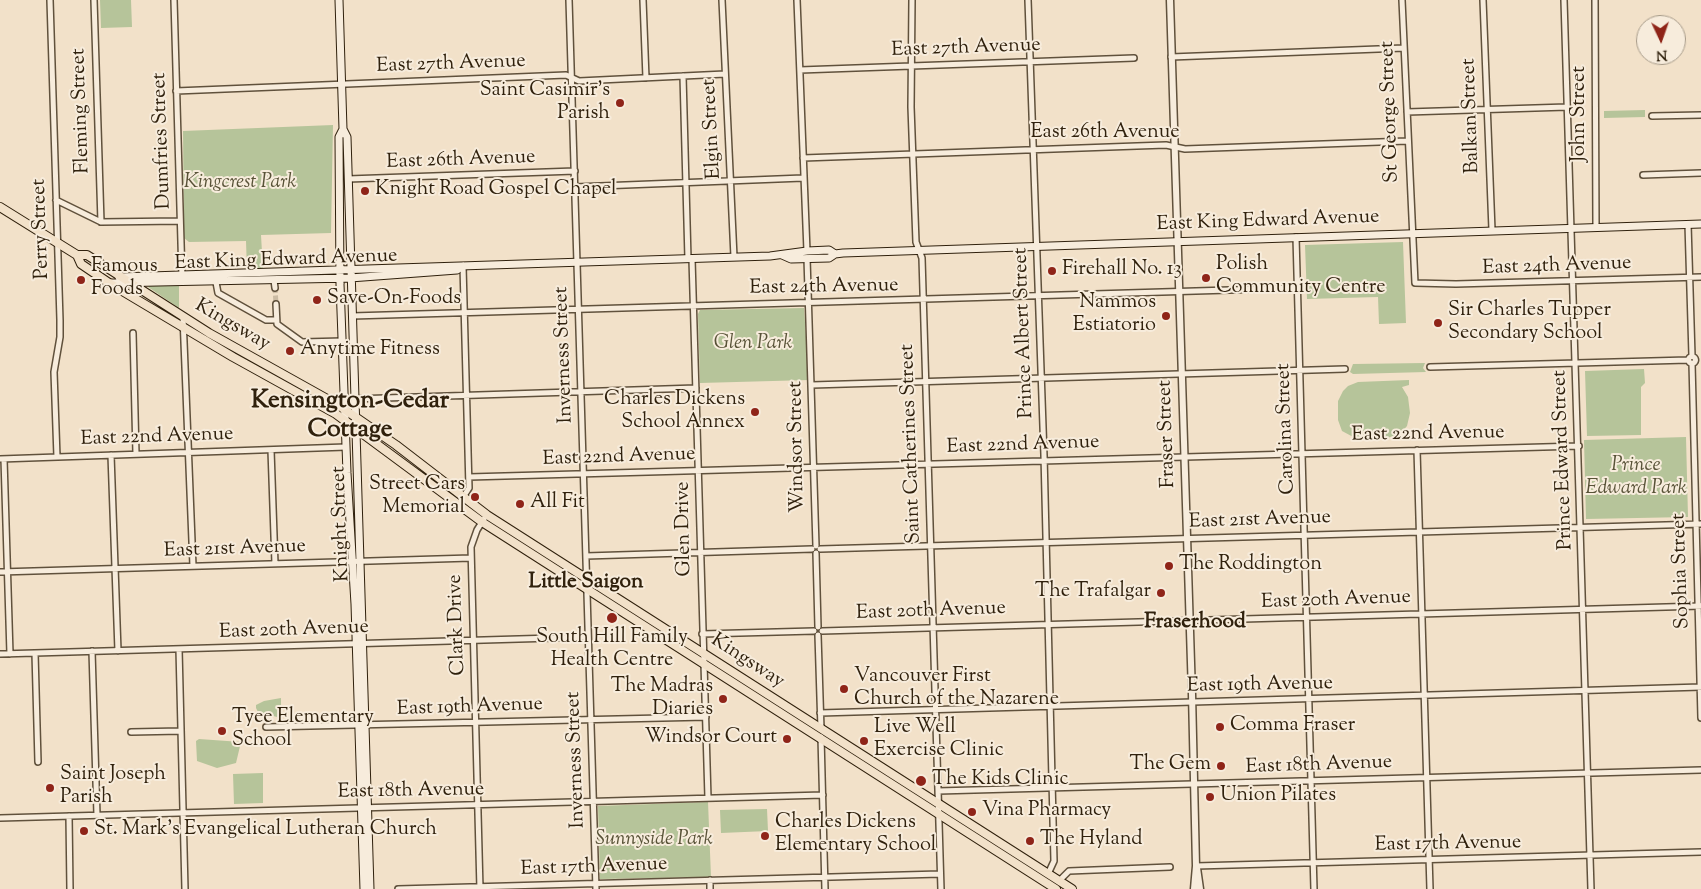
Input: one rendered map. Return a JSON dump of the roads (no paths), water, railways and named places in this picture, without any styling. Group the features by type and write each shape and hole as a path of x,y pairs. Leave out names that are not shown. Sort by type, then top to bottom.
{"main road":[{"name":"Knight Street","path":"339,0 343,129 347,137 364,808 364,889"},
{"name":"Knight Street","path":"343,129 339,137 342,340 346,447 357,562"},
{"name":"Kingsway","path":"0,207 77,255 87,255 183,317 345,409 487,515 1048,874 1058,885"},
{"name":"East King Edward Avenue","path":"119,277 182,278 350,274 456,264 463,266 782,256 791,259 829,250 836,254 1701,224"},
{"name":"Kingsway","path":"77,255 81,264 109,283 345,420 482,522 939,815 1058,885 1072,889"},
{"name":"East King Edward Avenue","path":"215,277 274,280 340,274"},
{"name":"East King Edward Avenue","path":"109,283 182,278"},
{"name":"Knight Street","path":"364,808 370,889"}],"street":[{"name":"Perry Street","path":"50,0 60,337 54,372 57,457"},
{"name":"Fleming Street","path":"94,0 101,222"},
{"name":"Dumfries Street","path":"174,0 182,278"},
{"name":"Inverness Street","path":"569,0 596,886"},
{"path":"643,0 646,78"},
{"name":"Elgin Street","path":"722,0 734,257"},
{"name":"Windsor Street","path":"797,0 812,385 825,889"},
{"name":"Saint Catherines Street","path":"912,0 916,242 922,258 941,889"},
{"name":"Prince Albert Street","path":"1028,0 1044,461 1054,861 1048,874"},
{"name":"Fraser Street","path":"1170,0 1188,538 1196,866 1194,889"},
{"name":"St George Street","path":"1402,0 1411,233 1415,283"},
{"name":"Balkan Street","path":"1483,0 1492,230"},
{"name":"Prince Edward Street","path":"1564,0 1591,889"},
{"name":"John Street","path":"1594,0 1596,227"},
{"path":"1172,57 1404,48"},
{"name":"East 27th Avenue","path":"800,70 1134,58"},
{"name":"East 27th Avenue","path":"176,91 566,75 579,81 726,74"},
{"name":"Glen Drive","path":"683,76 686,183 694,306 708,798"},
{"path":"1406,112 1567,107"},
{"path":"1652,116 1701,115"},
{"name":"East 26th Avenue","path":"803,158 1033,149 1175,147 1185,149 1407,141"},
{"name":"East 26th Avenue","path":"348,179 575,172"},
{"path":"1643,175 1701,173"},
{"path":"575,187 803,178"},
{"path":"56,200 101,222 180,221"},
{"name":"Sophia Street","path":"1688,224 1694,359 1694,442 1698,524 1701,718"},
{"name":"Carolina Street","path":"1296,237 1314,889"},
{"path":"458,505 469,489 463,266"},
{"path":"215,277 218,293 266,320 276,320"},
{"name":"East 24th Avenue","path":"1415,283 1574,282 1701,277"},
{"path":"274,280 275,288"},
{"name":"East 24th Avenue","path":"352,316 1297,288"},
{"path":"276,304 276,320 280,328 302,342 342,340"},
{"path":"183,317 192,566"},
{"path":"133,333 136,454"},
{"path":"1430,367 1694,359"},
{"path":"812,385 1345,369"},
{"path":"354,398 696,388"},
{"path":"1694,442 1701,441"},
{"name":"East 22nd Avenue","path":"469,477 1579,446"},
{"name":"East 22nd Avenue","path":"2,459 346,447"},
{"path":"271,450 275,564"},
{"path":"1417,450 1430,889"},
{"path":"111,455 118,651"},
{"path":"2,459 10,654"},
{"name":"Clark Drive","path":"480,888 471,558 472,540 487,515"},
{"name":"East 21st Avenue","path":"586,556 1698,524"},
{"name":"East 21st Avenue","path":"0,572 471,558"},
{"name":"East 20th Avenue","path":"702,634 1700,606"},
{"name":"East 20th Avenue","path":"0,654 588,637"},
{"path":"179,649 185,889"},
{"path":"92,651 97,816"},
{"path":"35,653 38,762"},
{"name":"East 19th Avenue","path":"820,713 1700,687"},
{"name":"East 19th Avenue","path":"266,727 706,717"},
{"path":"131,732 181,731"},
{"name":"East 18th Avenue","path":"938,791 1701,770"},
{"name":"East 18th Avenue","path":"0,818 823,795"},
{"path":"69,816 70,889"},
{"name":"East 17th Avenue","path":"1196,866 1701,852"},
{"name":"Fraser Street","path":"1196,866 1200,889"},
{"path":"1058,885 1069,871 1170,867"},
{"name":"East 17th Avenue","path":"398,889 596,886 710,880 940,874"},
{"path":"710,880 710,889"}],"tunnel":[{"path":"275,288 276,304"}],"place":[{"name":"Saint Casimir's Parish","path":"620,103"},
{"name":"Knight Road Gospel Chapel","path":"365,191"},
{"name":"Firehall No. 13","path":"1052,271"},
{"name":"Polish Community Centre","path":"1206,278"},
{"name":"Famous Foods","path":"81,280"},
{"name":"Save-On-Foods","path":"317,300"},
{"name":"Nammos Estiatorio","path":"1166,316"},
{"name":"Sir Charles Tupper Secondary School","path":"1438,323"},
{"name":"Anytime Fitness","path":"290,351"},
{"name":"Charles Dickens School Annex","path":"755,412"},
{"name":"Street Cars Memorial","path":"475,497"},
{"name":"All Fit","path":"520,504"},
{"name":"The Roddington","path":"1169,566"},
{"name":"The Trafalgar","path":"1161,593"},
{"name":"South Hill Family Health Centre","path":"612,618"},
{"name":"Vancouver First Church of the Nazarene","path":"844,689"},
{"name":"The Madras Diaries","path":"723,699"},
{"name":"Comma Fraser","path":"1220,727"},
{"name":"Tyee Elementary School","path":"222,731"},
{"name":"Windsor Court","path":"787,739"},
{"name":"Live Well Exercise Clinic","path":"864,741"},
{"name":"The Gem","path":"1221,766"},
{"name":"The Kids Clinic","path":"921,781"},
{"name":"Saint Joseph Parish","path":"50,788"},
{"name":"Union Pilates","path":"1210,797"},
{"name":"Vina Pharmacy","path":"972,812"},
{"name":"St. Mark's Evangelical Lutheran Church","path":"84,831"},
{"name":"Charles Dickens Elementary School","path":"765,836"},
{"name":"The Hyland","path":"1030,841"}],"district":[{"name":"Kensington-Cedar Cottage","path":"350,418"},
{"name":"Little Saigon","path":"586,583"},
{"name":"Fraserhood","path":"1195,623"}],"park label":[{"name":"Kingcrest Park","path":"240,184"},
{"name":"Glen Park","path":"753,345"},
{"name":"Prince Edward Park","path":"1636,478"},
{"name":"Sunnyside Park","path":"654,841"}]}
